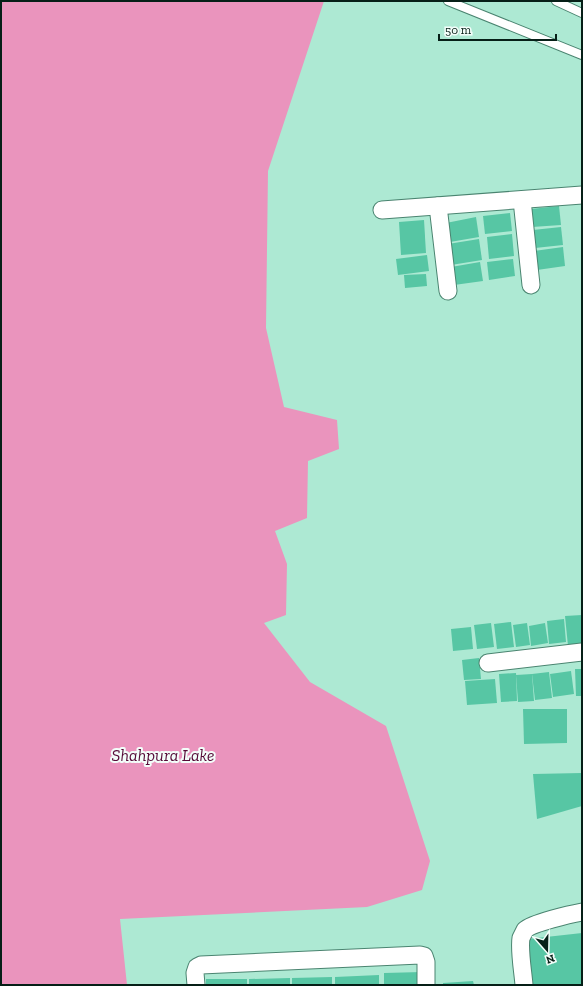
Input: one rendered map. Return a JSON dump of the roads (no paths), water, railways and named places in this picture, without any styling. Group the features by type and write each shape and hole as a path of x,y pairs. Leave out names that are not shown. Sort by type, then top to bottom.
{"street":[{"path":"382,210 582,195"},
{"path":"522,200 531,285"},
{"path":"438,206 448,291"},
{"path":"488,663 582,652"},
{"path":"524,985 521,937 526,929 564,916 582,912"},
{"path":"196,985 195,972 197,967 201,965 420,955 424,956 426,962 426,985"}],"lane":[{"path":"448,1 582,55"},
{"path":"556,1 582,13"}],"water":[{"name":"Shahpura Lake","path":"1,1 324,1 268,171 266,328 284,407 337,420 339,449 308,461 307,518 275,531 287,564 286,615 264,623 310,682 386,726 430,861 422,890 367,907 120,919 127,985 1,985"}]}
